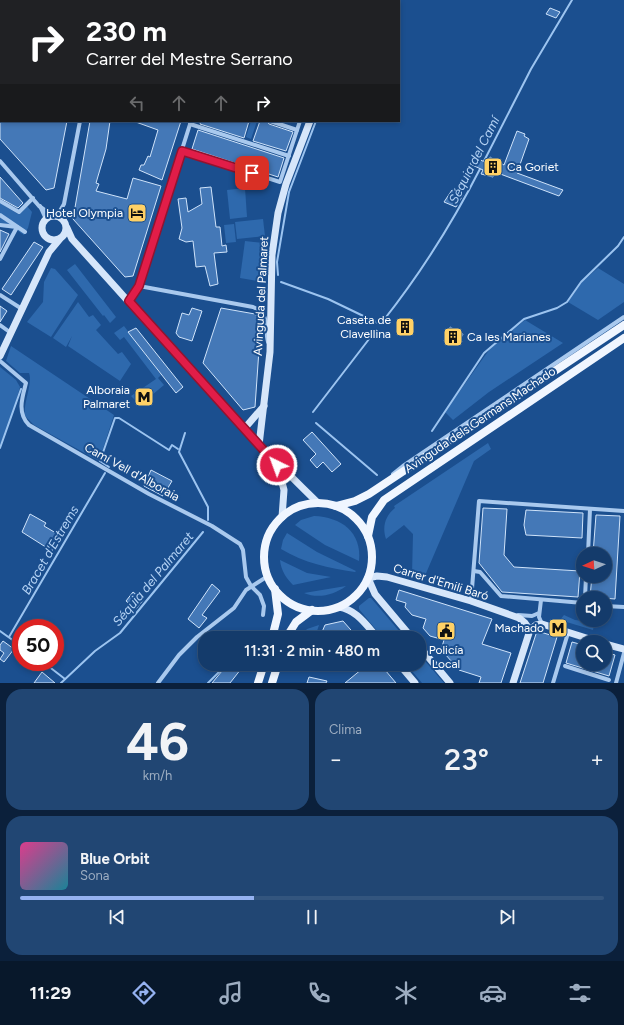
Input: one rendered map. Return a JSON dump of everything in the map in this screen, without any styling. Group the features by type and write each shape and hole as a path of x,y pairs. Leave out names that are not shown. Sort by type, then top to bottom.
{"main road":[{"name":"Avinguda del Palmaret","path":"259,445 270,352 272,255 278,213 286,184 310,122"},
{"path":"49,252 46,238 43,235 42,226 46,219 55,216 64,220 72,239 244,429 277,465 318,503"},
{"path":"0,357 49,252 67,228"},
{"path":"46,238 52,241 72,239"},
{"name":"Avinguda dels Germans Machado","path":"336,506 355,500 380,486 624,325"},
{"name":"Avinguda dels Germans Machado","path":"368,536 372,517 384,500 624,338"},
{"path":"244,429 264,406"},
{"path":"277,465 284,490 282,517"},
{"path":"318,503 336,506 352,515 368,536 372,555 368,578 358,593 339,606 326,610 304,609 287,601 275,588 268,576 265,565 266,544 270,534 282,517 299,507 318,503"},
{"name":"Carrer d'Emili Baró","path":"368,578 387,576 471,602 521,619 530,630"},
{"path":"368,578 375,594 406,631"},
{"path":"274,631 278,614 275,588"},
{"path":"339,606 356,614 372,631"},
{"path":"290,631 296,622 312,610"},
{"path":"513,683 530,630 536,625 542,624 576,635"},
{"path":"612,646 624,649"},
{"path":"426,654 450,683"},
{"path":"258,683 262,671"},
{"path":"272,683 276,671"},
{"path":"406,671 415,683"}],"street":[{"path":"0,161 40,206 55,216 64,204 80,122"},
{"path":"129,301 139,286 190,122 289,156"},
{"path":"273,122 298,130"},
{"path":"182,151 280,182 300,122"},
{"path":"0,201 19,212 33,198"},
{"path":"40,206 46,219"},
{"path":"0,215 25,232"},
{"path":"0,226 17,227"},
{"path":"0,259 17,227"},
{"path":"139,286 253,307 261,311 266,319 266,336 270,352"},
{"path":"0,295 23,310"},
{"name":"Avinguda dels Germans Machado","path":"380,486 402,466 624,317"},
{"path":"0,325 11,333"},
{"name":"Camí Vell d'Alboraia","path":"0,357 26,382 21,409 22,416 29,425 149,494 212,526 240,544 243,550 246,577 251,586"},
{"path":"471,602 479,501 624,511"},
{"path":"588,547 590,509"},
{"path":"474,571 480,572 502,596 576,603"},
{"path":"158,683 179,656 211,625 234,608 246,590 268,576"},
{"path":"251,586 260,595 264,606 263,615"},
{"path":"541,600 539,613 542,624"},
{"path":"612,606 624,607"},
{"name":"Carrer d'Emili Baró","path":"507,614 532,616 539,613"},
{"path":"553,683 568,633"},
{"path":"616,683 624,653"},
{"path":"565,666 609,680"}],"shaded area":[{"path":"251,122 257,122 251,139 246,137"},
{"path":"245,188 247,217 230,219 227,190"},
{"path":"0,203 18,214 27,206 32,212 28,228 24,235 15,229 0,227"},
{"path":"263,219 265,236 237,239 235,222"},
{"path":"234,224 236,242 226,243 224,225"},
{"path":"245,241 264,243 258,281 240,278"},
{"path":"75,264 116,317 110,323 67,270"},
{"path":"51,268 55,269 78,295 51,337 27,322 43,302 44,282"},
{"path":"598,268 624,284 624,302 598,320 568,302 582,282"},
{"path":"78,302 89,317 93,315 101,325 96,330 118,354 122,352 131,364 120,381 68,346 72,336 66,347 53,338"},
{"path":"525,320 563,343 489,392 453,420 445,412 484,357 490,349"},
{"path":"124,326 161,375 158,378 164,385 140,405 131,396 156,379 124,337 120,340 114,333"},
{"path":"11,346 114,415 99,461 34,425 25,416 25,405 30,377 29,373 20,373 6,361"},
{"path":"0,367 16,380 20,387 12,415 0,445"},
{"path":"488,443 491,449 474,461 424,578 412,575 413,534 404,525 386,539 384,526 387,518 395,508 394,506"},
{"path":"314,516 333,519 348,528 357,542 359,561 325,545 295,525 301,520"},
{"path":"287,533 317,552 356,571 326,567 290,554 281,549 283,540"},
{"path":"280,560 307,573 331,577 293,585 284,574"},
{"path":"346,586 331,594 320,596 304,593"},
{"path":"371,598 399,631 377,631 359,609 359,606"},
{"path":"564,615 576,620 576,625 560,620"},
{"path":"319,625 317,631 305,631"},
{"path":"583,627 594,627 593,630"},
{"path":"426,662 444,683 422,683 412,671 426,671"}],"building":[{"path":"550,8 560,12 556,18 546,14"},
{"path":"0,122 67,122 54,188 46,190 0,139"},
{"path":"90,122 110,122 106,149 96,183 99,184 96,191 127,199 133,178 161,186 133,276 125,277 73,219"},
{"path":"136,122 181,122 162,180 139,170 141,165 144,165 148,156 150,157 158,130"},
{"path":"201,122 249,122 244,138 200,124"},
{"path":"260,122 268,122 269,124 293,132 286,151 253,141"},
{"path":"198,130 284,158 278,177 192,149"},
{"path":"517,131 525,134 524,136 529,139 517,173 563,190 559,196 495,172 493,177 481,174 483,170 470,164 474,157 487,163 490,157 504,165"},
{"path":"0,177 23,203 18,208 0,198"},
{"path":"211,187 216,227 220,227 222,246 226,245 227,252 214,253 218,284 210,286 205,266 196,267 193,241 186,242 179,239 182,228 178,199 186,198 188,212 202,204 200,188"},
{"path":"452,190 463,195 456,207 444,202"},
{"path":"0,230 9,234 0,252"},
{"path":"34,242 43,247 11,295 2,289"},
{"path":"0,306 7,311 0,322"},
{"path":"192,308 202,311 192,341 179,337 176,333 182,313 189,315"},
{"path":"221,308 255,314 261,321 255,407 243,410 203,363"},
{"name":"Ca les Marianes","path":"450,327 463,334 460,340 462,341 460,345 444,341"},
{"path":"136,328 183,387 176,393 128,332"},
{"path":"312,432 341,464 332,472 323,462 317,468 310,460 316,454 303,440"},
{"path":"151,470 172,481 163,496 144,486"},
{"path":"483,508 507,509 504,555 514,567 576,571 576,583 579,583 578,591 576,591 576,597 502,592 479,563"},
{"path":"526,510 583,513 582,538 526,535 524,525"},
{"path":"30,514 46,523 44,526 61,536 52,551 22,532"},
{"path":"596,515 620,516 615,599 612,599 612,591 591,591 591,583 612,583 612,547 594,547"},
{"path":"212,584 220,591 202,615 207,618 199,628 188,619"},
{"path":"399,590 492,619 482,644 511,653 501,683 479,683 481,677 459,670 445,654 446,651 441,650 444,640 430,636 423,628 426,619 412,615 405,607 406,603 396,600"},
{"path":"133,592 143,600 136,609 126,601"},
{"path":"343,621 352,631 322,631 325,625"},
{"path":"537,631 557,637 543,683 520,683"},
{"path":"3,641 12,648 12,652 4,662 0,659 4,653 0,650 0,645"},
{"path":"572,642 576,643 576,666 566,663"},
{"path":"612,654 615,655 612,666"},
{"path":"222,671 239,671 230,683 212,683"},
{"path":"360,671 386,671 396,683 345,683"},
{"path":"592,671 610,671 609,676"},
{"path":"42,672 55,683 34,683"},
{"path":"309,677 327,681 326,683 307,683"}],"waterway":[{"name":"Séquia del Camí","path":"483,163 531,69 572,0"},
{"path":"278,275 277,262 289,192 316,122"},
{"name":"Séquia del Camí","path":"383,321 436,247 481,167"},
{"path":"432,431 484,353 524,319 557,308 567,302 581,282 618,246 624,237"},
{"path":"281,282 328,299 380,324"},
{"path":"313,412 376,330"},
{"path":"0,448 21,389"},
{"name":"Bracet d'Estrems","path":"109,467 100,461 115,418 119,418 169,450 172,445 178,449"},
{"path":"316,423 377,475"},
{"name":"Séquia del Palmaret","path":"185,433 179,452 208,507 208,520"},
{"name":"Bracet d'Estrems","path":"9,637 105,473"},
{"name":"Séquia del Palmaret","path":"61,683 95,651 120,633 203,532"},
{"name":"Bracet d'Estrems","path":"0,631 12,640"},
{"path":"55,671 65,679"},
{"path":"208,683 220,671"}],"place":[{"name":"Ca Goriet","path":"493,167"},
{"name":"Hotel Olympia","path":"137,213"},
{"name":"Caseta de Clavellina","path":"405,327"},
{"name":"Ca les Marianes","path":"453,337"},
{"name":"Alboraia Palmaret","path":"144,397"},
{"name":"Machado","path":"558,628"},
{"name":"Policía Local","path":"446,631"}],"route":[{"path":"252,173 182,151 139,286 129,301 277,465"}]}
